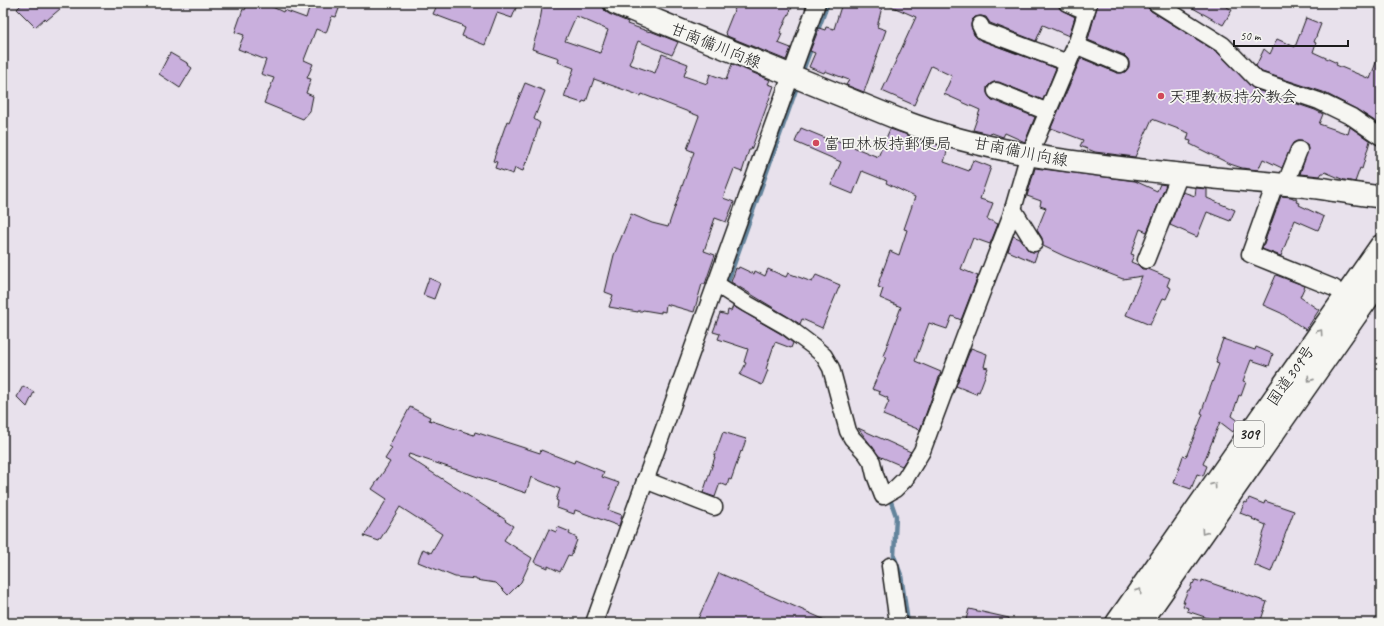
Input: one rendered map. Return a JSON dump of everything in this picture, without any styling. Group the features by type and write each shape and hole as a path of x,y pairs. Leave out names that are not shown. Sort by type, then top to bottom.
{"highway":[{"name":"国道309号","path":"1117,623 1381,246"},
{"name":"国道309号","path":"1140,623 1381,279"}],"main road":[{"name":"甘南備川向線","path":"614,3 933,132 989,146 1030,154 1111,166 1380,193"}],"street":[{"path":"594,623 817,3"},
{"path":"716,284 747,304 786,326 824,356 831,368 848,431 872,462 883,496 895,489 905,480 922,451 1013,209 1030,154 1075,45 1088,7 1067,3"},
{"path":"1156,3 1224,45 1257,80 1319,101 1352,117 1381,137"},
{"path":"980,25 983,31 1068,63"},
{"path":"1075,45 1120,64"},
{"path":"996,91 1048,112"},
{"path":"1299,150 1280,184 1250,254 1334,288"},
{"path":"1146,260 1180,174"},
{"path":"1013,209 1019,216 1034,243"},
{"path":"645,480 714,507"},
{"path":"890,566 898,623"}],"building":[{"path":"23,3 67,3 47,20 45,18 35,27 17,9"},
{"path":"248,3 264,3 283,12 284,10 306,18 309,8 300,5 300,3 341,3 336,17 332,16 326,33 316,29 304,60 313,64 307,78 311,79 306,93 313,96 310,111 303,119 264,103 274,78 261,74 266,60 238,49 244,35 235,32 243,9 245,10"},
{"path":"438,3 518,3 512,18 497,13 485,45 462,36 465,28 461,26 462,25 433,14"},
{"path":"543,3 602,3 605,11 628,22 627,24 678,42 672,55 638,41 629,64 655,73 662,54 688,64 684,76 707,84 710,74 726,80 732,64 770,80 768,84 774,86 742,172 734,169 723,198 734,202 726,222 715,218 704,251 715,255 705,284 702,284 694,312 666,304 665,312 661,311 661,313 643,310 638,312 609,307 613,295 605,292 614,255 631,214 652,223 668,227 694,152 687,149 699,116 642,94 641,96 594,79 586,102 583,101 582,103 564,97 574,68 558,62 559,58 532,49 539,26","holes":["576,16 608,30 600,53 565,41"]},
{"path":"737,3 794,3 780,33 782,34 778,43 791,48 786,60 727,36 725,33"},
{"path":"842,3 883,3 877,27 886,30 864,92 846,85 849,80 809,67 815,53 810,51 819,28 825,30 826,27 834,29"},
{"path":"884,3 1058,3 1060,9 1075,17 1069,36 1043,25 1036,41 990,23 986,17 975,17 972,20 971,25 974,35 980,40 1056,68 1043,100 999,82 994,82 987,87 987,93 992,100 1035,117 1025,142 1005,133 1003,137 992,133 973,130 980,110 944,94 952,76 931,66 914,105 882,91 916,17"},
{"path":"1098,3 1147,3 1148,8 1151,11 1217,52 1254,89 1323,114 1319,124 1348,134 1350,127 1370,141 1362,169 1360,168 1355,182 1344,180 1325,172 1320,176 1300,174 1308,149 1307,144 1302,141 1293,143 1282,168 1263,159 1258,170 1242,168 1230,164 1190,144 1191,141 1187,140 1189,133 1152,119 1135,157 1095,152 1080,146 1083,140 1051,128 1081,58 1117,73 1125,72 1129,67 1128,59 1124,55 1088,40"},
{"path":"1184,3 1220,3 1232,10 1223,25"},
{"path":"1306,18 1321,24 1314,42 1316,43 1313,52 1337,63 1336,65 1370,79 1379,54 1381,55 1381,125 1356,109 1323,92 1262,72 1256,66 1264,49 1270,54 1277,39 1295,47"},
{"path":"170,53 189,64 188,65 192,68 180,88 159,74"},
{"path":"525,83 545,91 534,119 540,123 527,163 526,162 523,171 515,168 513,174 495,168 497,162 493,161 507,121 509,122"},
{"path":"801,128 878,157 890,129 948,148 944,162 969,171 973,160 991,167 980,199 993,203 987,219 998,224 990,244 973,238 961,269 978,276 961,320 952,316 947,329 929,323 915,361 941,372 920,430 883,415 889,401 887,400 888,398 879,394 880,392 872,389 886,357 883,356 901,307 880,298 883,289 878,287 879,281 890,251 899,255 907,230 904,229 915,197 886,183 887,181 862,171 853,194 831,185 841,162 795,142"},
{"path":"1035,168 1135,181 1157,191 1160,184 1166,185 1147,232 1140,229 1131,254 1134,255 1131,262 1138,265 1142,269 1148,269 1170,278 1167,286 1171,288 1166,299 1163,298 1150,325 1126,315 1142,276 1123,279 1064,256 1043,246 1042,238 1037,230 1046,208 1040,206 1041,201 1027,196"},
{"path":"1196,188 1207,189 1207,198 1235,210 1230,221 1207,212 1197,237 1170,225 1183,192 1195,196"},
{"path":"1281,196 1291,197 1297,200 1296,202 1300,203 1299,205 1324,217 1318,230 1295,220 1281,256 1262,249"},
{"path":"1013,236 1020,239 1029,251 1038,251 1034,262 1008,251"},
{"path":"739,267 754,274 755,271 765,276 768,269 786,277 788,273 812,282 816,275 840,285 822,328 802,319 800,324 731,282 736,268 738,269"},
{"path":"1276,275 1305,286 1300,297 1319,310 1306,330 1281,313 1263,305"},
{"path":"429,278 440,283 434,299 423,295"},
{"path":"733,306 781,334 793,343 791,348 775,342 766,369 768,370 762,385 740,375 746,363 744,362 748,349 718,339 720,334 713,332 720,313 727,315 728,310 731,311"},
{"path":"1223,339 1255,350 1256,347 1273,354 1269,366 1251,360 1243,381 1246,382 1241,396 1239,395 1232,416 1240,422 1233,432 1220,422 1203,464 1207,466 1203,476 1197,474 1191,489 1174,483 1183,456 1186,457 1203,414 1201,413 1219,364 1216,363 1216,359"},
{"path":"971,348 987,354 984,367 988,368 979,392 977,391 976,394 956,386"},
{"path":"23,386 34,392 27,407 17,397"},
{"path":"410,407 430,417 429,420 474,435 475,432 540,453 541,450 574,463 575,460 604,472 602,477 619,483 608,510 622,515 619,526 575,510 574,514 557,508 558,501 556,500 560,489 531,477 526,493 409,454 408,457 513,526 504,540 532,558 521,582 508,595 496,583 455,577 418,562 423,549 431,553 442,534 400,507 379,541 364,536 387,499 372,489 390,462 385,459 392,448 389,446"},
{"path":"858,428 911,452 902,466 879,456"},
{"path":"723,432 746,439 731,480 729,479 727,486 720,483 715,497 703,493"},
{"path":"1249,498 1264,504 1265,501 1294,511 1271,572 1254,565 1266,525 1240,513 1245,502 1247,503"},
{"path":"558,527 570,532 569,534 577,538 571,556 568,555 560,572 548,566 548,568 534,562 549,529 556,532"},
{"path":"719,573 832,623 696,623"},
{"path":"1195,580 1202,582 1202,580 1267,602 1260,623 1223,623 1187,611 1188,608 1183,606 1185,602 1183,602 1188,590 1190,590 1192,583 1193,584"},
{"path":"969,609 1009,618 1008,623 965,623"}],"waterway":[{"path":"802,73 828,3"},
{"path":"729,285 727,284 798,84"},
{"path":"889,496 896,516 894,556 901,575 908,623"}],"place":[{"name":"天理教板持分教会","path":"1161,96"},
{"name":"富田林板持郵便局","path":"816,143"}]}
